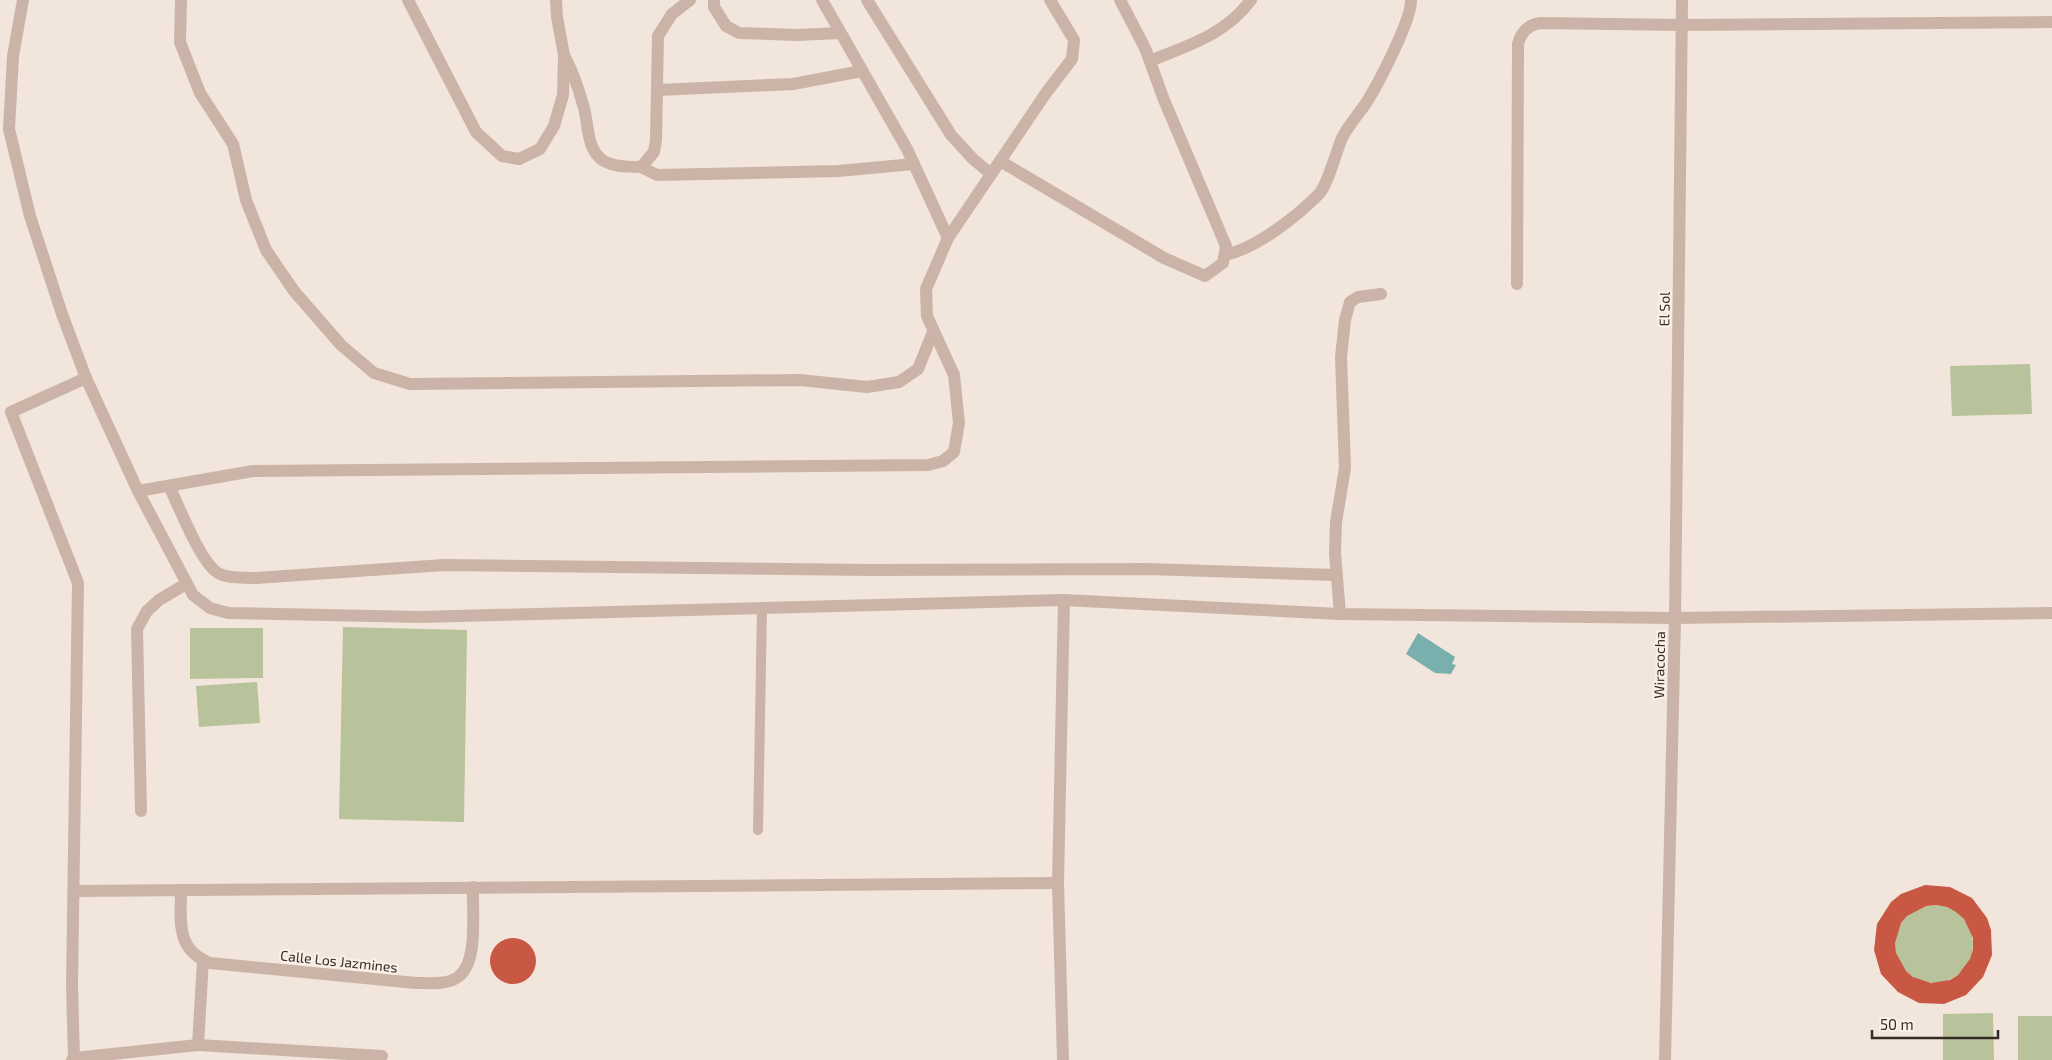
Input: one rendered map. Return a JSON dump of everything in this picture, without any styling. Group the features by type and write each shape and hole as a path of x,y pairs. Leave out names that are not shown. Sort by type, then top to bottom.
{"street":[{"path":"24,0 13,56 9,129 30,216 62,314 86,378 138,492 193,596 210,608 228,613 420,617 1064,600 1340,614 1675,618"},
{"path":"181,0 180,42 200,93 233,144 246,200 266,250 294,291 341,345 374,373 410,384 800,380 867,387 899,382 918,369 933,332"},
{"path":"408,0 476,132 502,156 519,159 540,149 554,126 563,95 564,55 556,0"},
{"path":"641,167 654,152 656,140 658,36 672,14 690,0"},
{"path":"714,0 714,6 726,26 738,33 797,35 840,32"},
{"path":"822,0 884,106 914,164 948,238"},
{"path":"867,0 951,135 973,159 991,174"},
{"path":"138,492 254,471 928,464 943,461 954,452 959,423 954,375 927,316 926,289 948,238 1072,59 1074,40 1050,0"},
{"path":"1000,161 1164,258 1205,276 1223,263 1226,246 1164,100 1150,61 1120,0"},
{"path":"1150,61 1214,34 1237,17 1251,0"},
{"path":"1224,255 1239,252 1258,241 1296,214 1321,192 1343,136 1369,98 1406,26 1411,0"},
{"name":"El Sol","path":"1675,618 1682,0"},
{"path":"1517,284 1518,44 1522,33 1530,26 1540,23 1682,25 2052,22"},
{"path":"564,55 574,74 591,145 598,157 609,163 641,167 657,175 838,171 914,164"},
{"path":"658,90 793,84 862,71"},
{"path":"1340,614 1336,522 1344,468 1341,357 1345,320 1350,302 1358,297 1381,294"},
{"path":"86,378 6,413 78,583 72,985 73,1059 198,1046 382,1056"},
{"path":"169,486 206,562 217,573 227,577 256,578 444,565 872,570 1147,569 1337,575"},
{"path":"141,811 137,629 147,611 159,600 186,584"},
{"path":"1063,1060 1058,883 1064,600"},
{"name":"Wiracocha","path":"1666,1060 1675,618 2052,613"},
{"path":"74,891 1058,883"},
{"name":"Calle Los Jazmines","path":"203,960 210,963 416,983 439,983 458,977 467,967 472,951 473,888"},
{"path":"181,890 181,932 192,951 203,960 198,1046"}],"lane":[{"path":"758,830 762,608"}],"green space":[{"path":"2030,364 2032,414 1952,416 1950,366"},
{"path":"343,627 467,630 464,822 339,819"},
{"path":"190,628 263,628 263,678 190,679"},
{"path":"257,682 260,723 199,727 196,686"},
{"path":"1934,905 1949,908 1966,922 1970,929 1973,944 1970,959 1956,976 1949,980 1934,983 1919,980 1902,966 1898,959 1895,944 1898,929 1912,912 1919,908"},
{"path":"1993,1013 1994,1060 1943,1060 1943,1014"},
{"path":"2018,1016 2052,1016 2052,1060 2018,1060"}],"water":[{"path":"1418,633 1455,657 1452,664 1456,665 1451,674 1435,673 1406,654"}],"building":[{"path":"1925,885 1950,887 1972,898 1987,918 1991,930 1992,955 1983,977 1966,995 1944,1004 1919,1003 1898,992 1881,974 1874,950 1877,924 1891,902 1901,894","holes":["1926,906 1947,907 1964,919 1973,938 1973,949 1970,959 1958,975 1950,980 1931,983 1913,977 1906,971 1896,953 1895,943 1901,923 1907,916"]},
{"path":"508,938 518,938 532,948 536,961 532,974 526,980 518,984 508,984 494,974 490,966 490,956 500,942"}]}
